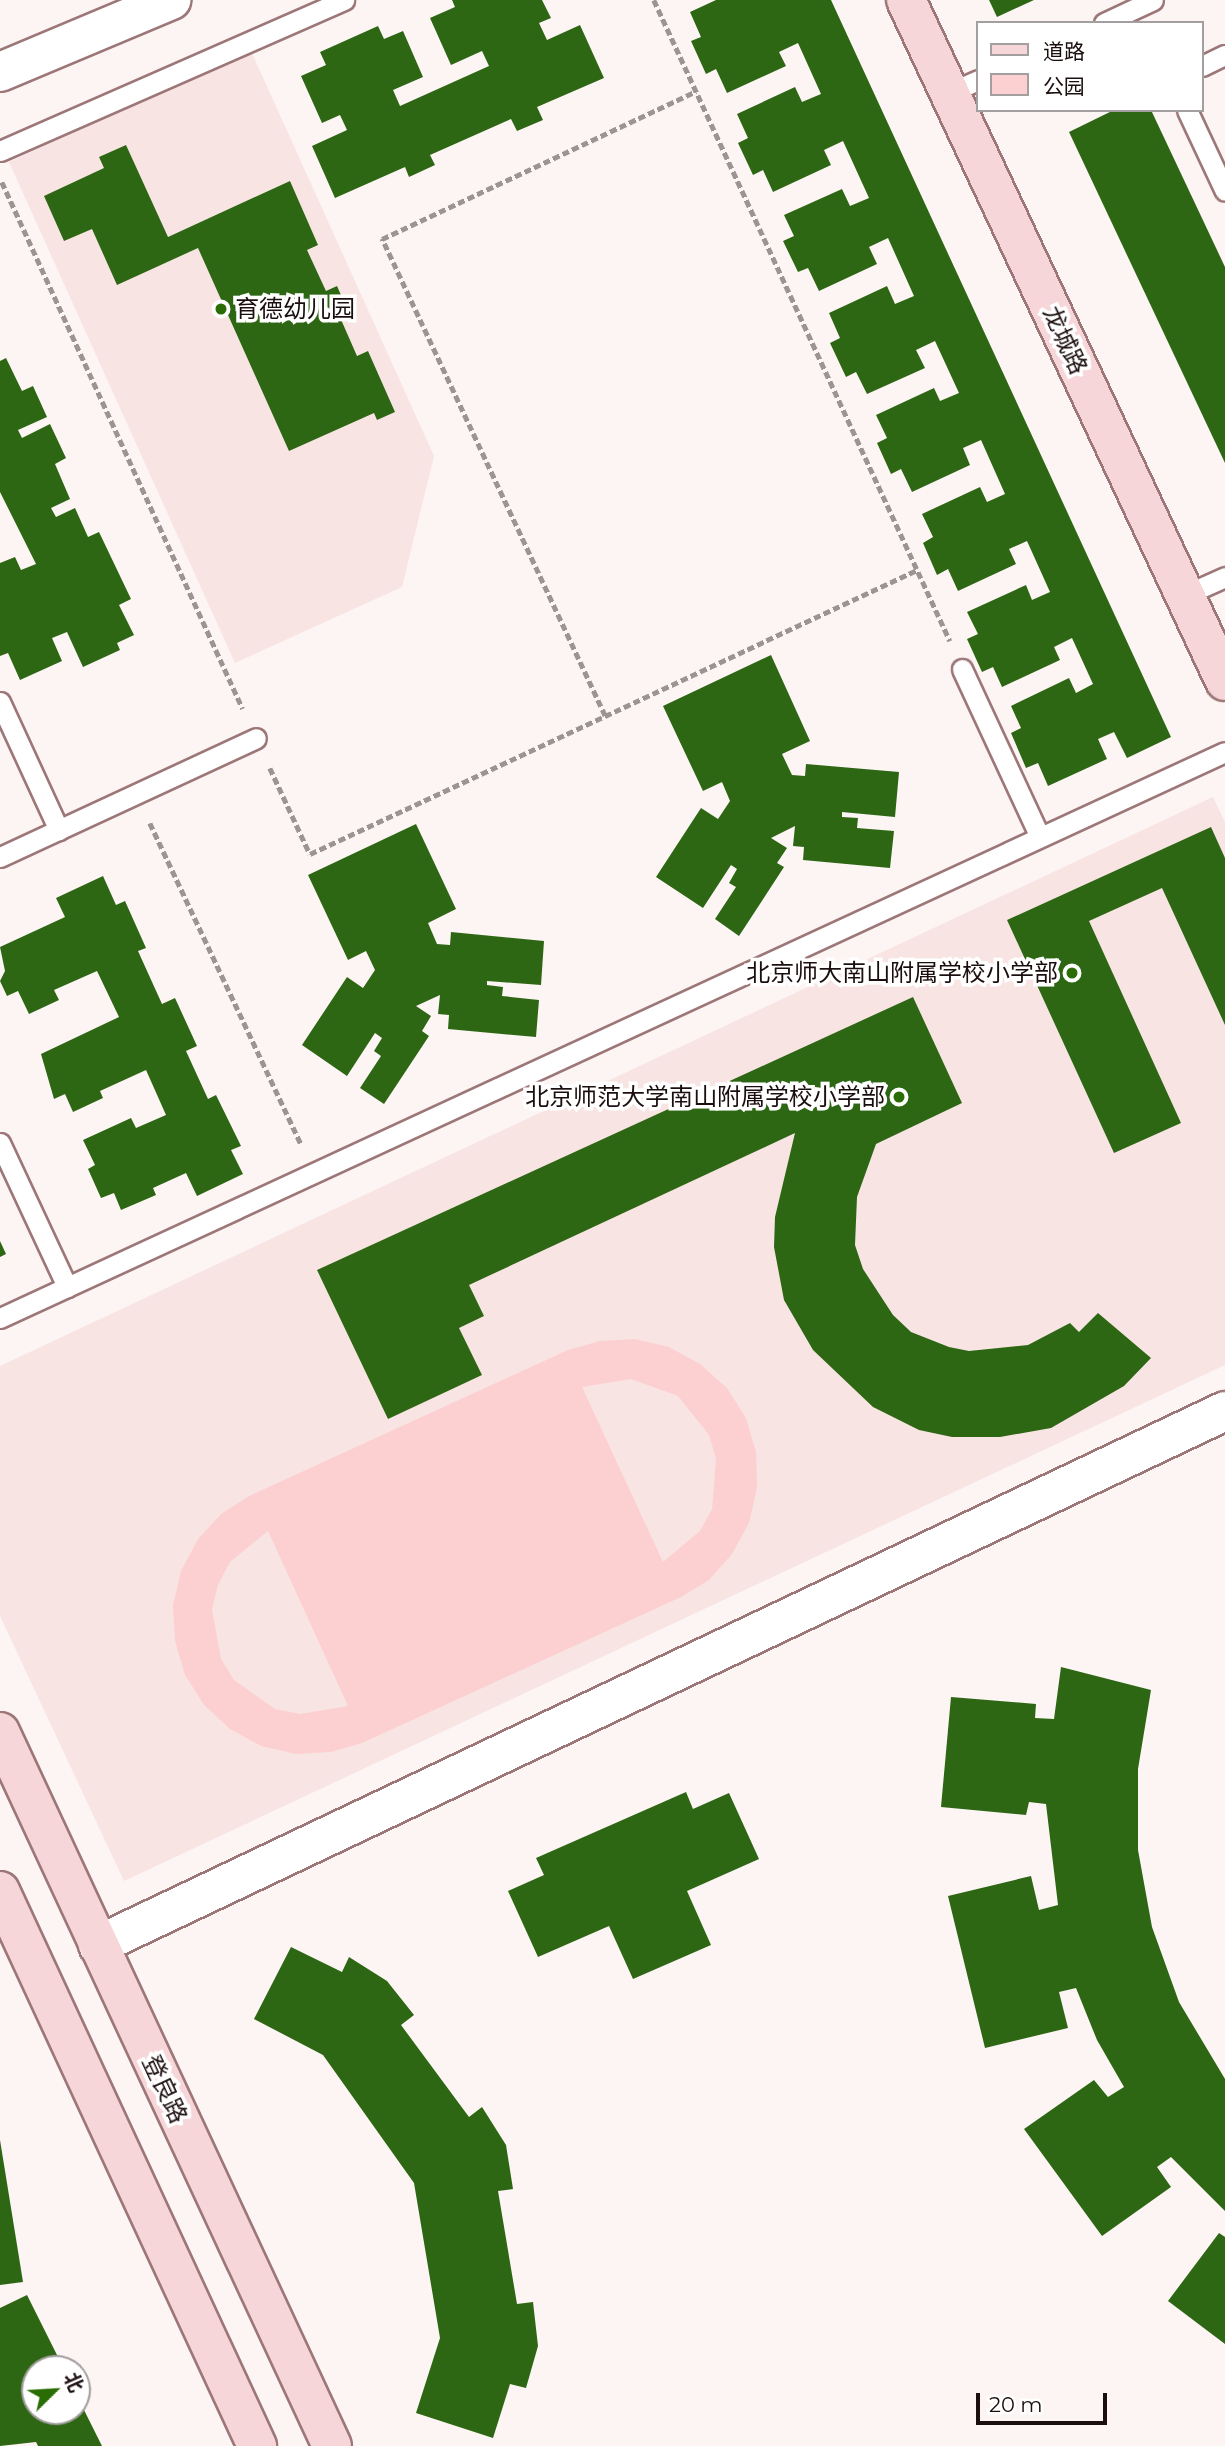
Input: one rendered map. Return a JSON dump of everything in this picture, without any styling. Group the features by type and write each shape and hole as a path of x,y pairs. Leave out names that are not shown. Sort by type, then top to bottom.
{"street":[{"path":"0,72 171,0"},
{"name":"龙城路","path":"906,0 964,87 1225,681"},
{"path":"98,1945 1225,1411"},
{"name":"登良路","path":"0,1732 331,2446"},
{"path":"0,1891 257,2446"}],"lane":[{"path":"0,151 344,0"},
{"path":"1108,21 1153,0"},
{"path":"1204,65 1225,55"},
{"path":"1189,112 1225,191"},
{"path":"1185,595 1225,577"},
{"path":"962,668 1040,837"},
{"path":"0,702 59,830"},
{"path":"0,857 256,738"},
{"path":"0,1318 1225,752"},
{"path":"0,1143 67,1287"}],"path":[{"path":"654,0 962,668"},
{"path":"605,716 382,239 696,91"},
{"path":"0,178 310,854 917,570"},
{"path":"136,794 315,1173"}],"shaded area":[{"name":"育德幼儿园","path":"251,51 434,456 402,587 235,663 9,162"},
{"name":"北京师范大学南山附属学校小学部","path":"1213,797 1225,822 1225,1365 124,1881 0,1616 0,1366"}],"green space":[{"path":"635,1339 669,1347 700,1364 727,1388 746,1418 756,1452 757,1488 749,1523 732,1554 709,1580 681,1597 362,1743 331,1752 296,1754 261,1746 230,1729 204,1705 185,1675 175,1641 173,1605 181,1571 198,1539 221,1514 249,1496 568,1350 600,1341","holes":["631,1379 678,1396 709,1435 716,1459 712,1509 700,1531 663,1562 582,1387","268,1531 348,1706 300,1714 275,1709 234,1680 221,1659 212,1609 218,1585 230,1562"]}],"building":[{"path":"452,0 542,0 551,18 539,23 547,40 580,25 604,78 537,107 543,120 517,131 511,119 430,155 435,165 409,177 405,167 335,198 312,146 347,130 340,115 322,123 301,76 326,65 320,52 378,26 384,39 403,31 423,77 393,90 400,106 489,66 482,51 451,65 430,18 455,7"},
{"path":"716,0 831,0 1171,737 1127,758 1114,732 1098,739 1107,759 1048,786 1038,763 1026,768 1011,733 1021,728 1011,706 1069,678 1076,693 1093,684 1072,638 1054,647 1060,660 1002,687 993,667 982,672 967,639 978,634 967,612 1026,585 1032,600 1050,592 1027,541 1009,549 1016,564 958,591 948,569 937,575 923,543 933,537 922,514 980,487 987,502 1005,494 981,440 963,448 970,465 912,492 901,469 891,474 877,443 887,438 876,415 934,388 940,401 959,393 935,341 916,350 925,368 867,394 856,372 846,377 830,343 840,338 829,313 887,286 895,304 914,296 888,238 869,247 877,264 819,291 808,268 798,272 783,241 794,236 784,215 842,189 850,206 869,198 843,141 824,150 831,165 773,192 763,170 753,175 738,143 748,138 737,114 795,87 802,102 821,94 798,43 779,52 786,66 727,93 716,69 706,74 691,41 701,37 690,12"},
{"path":"989,0 1034,0 997,17"},
{"path":"1110,112 1152,112 1225,267 1225,463 1069,132"},
{"name":"育德幼儿园","path":"126,145 168,237 290,181 318,245 307,250 326,291 337,286 348,311 339,315 357,356 368,351 395,412 377,420 374,413 289,451 198,248 117,285 92,229 64,241 44,196 104,168 99,157"},
{"path":"6,358 22,391 33,386 47,417 18,430 22,438 50,424 66,458 55,464 70,499 51,508 56,517 75,508 88,537 99,532 131,599 119,605 134,635 117,643 120,650 83,667 67,632 52,638 62,661 20,680 8,653 0,656 0,563 15,557 21,570 36,564 0,492 0,361"},
{"path":"771,655 810,741 782,754 792,775 805,776 806,764 899,772 895,817 842,812 842,817 858,818 857,828 894,831 890,868 803,860 804,847 793,846 795,826 771,838 787,848 777,863 784,867 739,936 715,919 736,887 729,883 737,869 731,865 703,908 656,877 701,808 718,819 730,801 722,782 703,791 663,706"},
{"path":"416,824 456,909 428,923 437,944 450,945 451,932 544,941 541,985 487,981 487,985 503,987 502,996 539,1000 536,1037 448,1029 449,1015 438,1014 440,995 416,1006 431,1016 422,1031 429,1036 384,1104 360,1088 381,1056 374,1051 382,1038 375,1033 347,1076 302,1045 347,977 363,988 375,970 366,951 348,960 308,875"},
{"name":"北京师大南山附属学校小学部","path":"1211,827 1225,858 1225,1025 1162,888 1089,921 1181,1123 1114,1153 1007,920"},
{"path":"103,876 116,905 125,901 146,948 138,951 162,1004 175,998 197,1046 186,1051 208,1099 216,1095 241,1146 231,1150 243,1174 197,1196 186,1173 153,1188 156,1195 121,1210 114,1193 101,1198 88,1169 95,1165 83,1140 131,1118 136,1128 166,1115 146,1070 100,1091 103,1098 73,1112 65,1094 54,1099 41,1054 119,1017 97,971 54,990 59,1000 29,1014 18,991 7,996 0,981 5,971 0,947 65,917 56,898"},
{"path":"913,997 962,1103 876,1144 857,1197 855,1245 863,1269 893,1315 911,1332 949,1347 969,1351 1028,1345 1070,1323 1079,1332 1098,1313 1151,1358 1124,1386 1051,1428 1000,1437 952,1437 919,1430 873,1407 813,1350 784,1300 774,1247 775,1217 795,1133 469,1285 484,1316 459,1328 482,1375 388,1419 317,1270"},
{"path":"0,1241 6,1254 0,1257"},
{"path":"1061,1667 1151,1690 1138,1769 1138,1850 1152,1927 1179,2002 1225,2079 1225,2211 1171,2157 1157,2167 1171,2187 1102,2236 1024,2129 1094,2080 1108,2097 1124,2087 1097,2040 1076,1988 1059,1992 1068,2028 985,2048 948,1896 1031,1876 1039,1910 1058,1905 1046,1804 1029,1802 1026,1815 941,1807 951,1697 1036,1704 1035,1718 1054,1719"},
{"path":"686,1792 693,1809 729,1793 759,1859 687,1891 711,1945 633,1979 609,1926 538,1957 508,1891 544,1875 536,1858"},
{"path":"291,1947 342,1972 349,1957 387,1981 414,2015 401,2025 469,2117 482,2107 506,2145 513,2189 498,2191 517,2304 533,2302 538,2346 526,2388 510,2384 493,2438 416,2413 440,2338 414,2183 323,2055 254,2019"},
{"path":"0,2140 23,2282 0,2285"},
{"path":"1219,2233 1225,2237 1225,2344 1168,2301"},
{"path":"27,2295 57,2355 21,2355 21,2425 91,2424 102,2446 38,2446 36,2442 0,2446 0,2308"}],"place":[{"name":"育德幼儿园","path":"221,309"},
{"name":"北京师大南山附属学校小学部","path":"1072,973"},
{"name":"北京师范大学南山附属学校小学部","path":"899,1097"}]}
